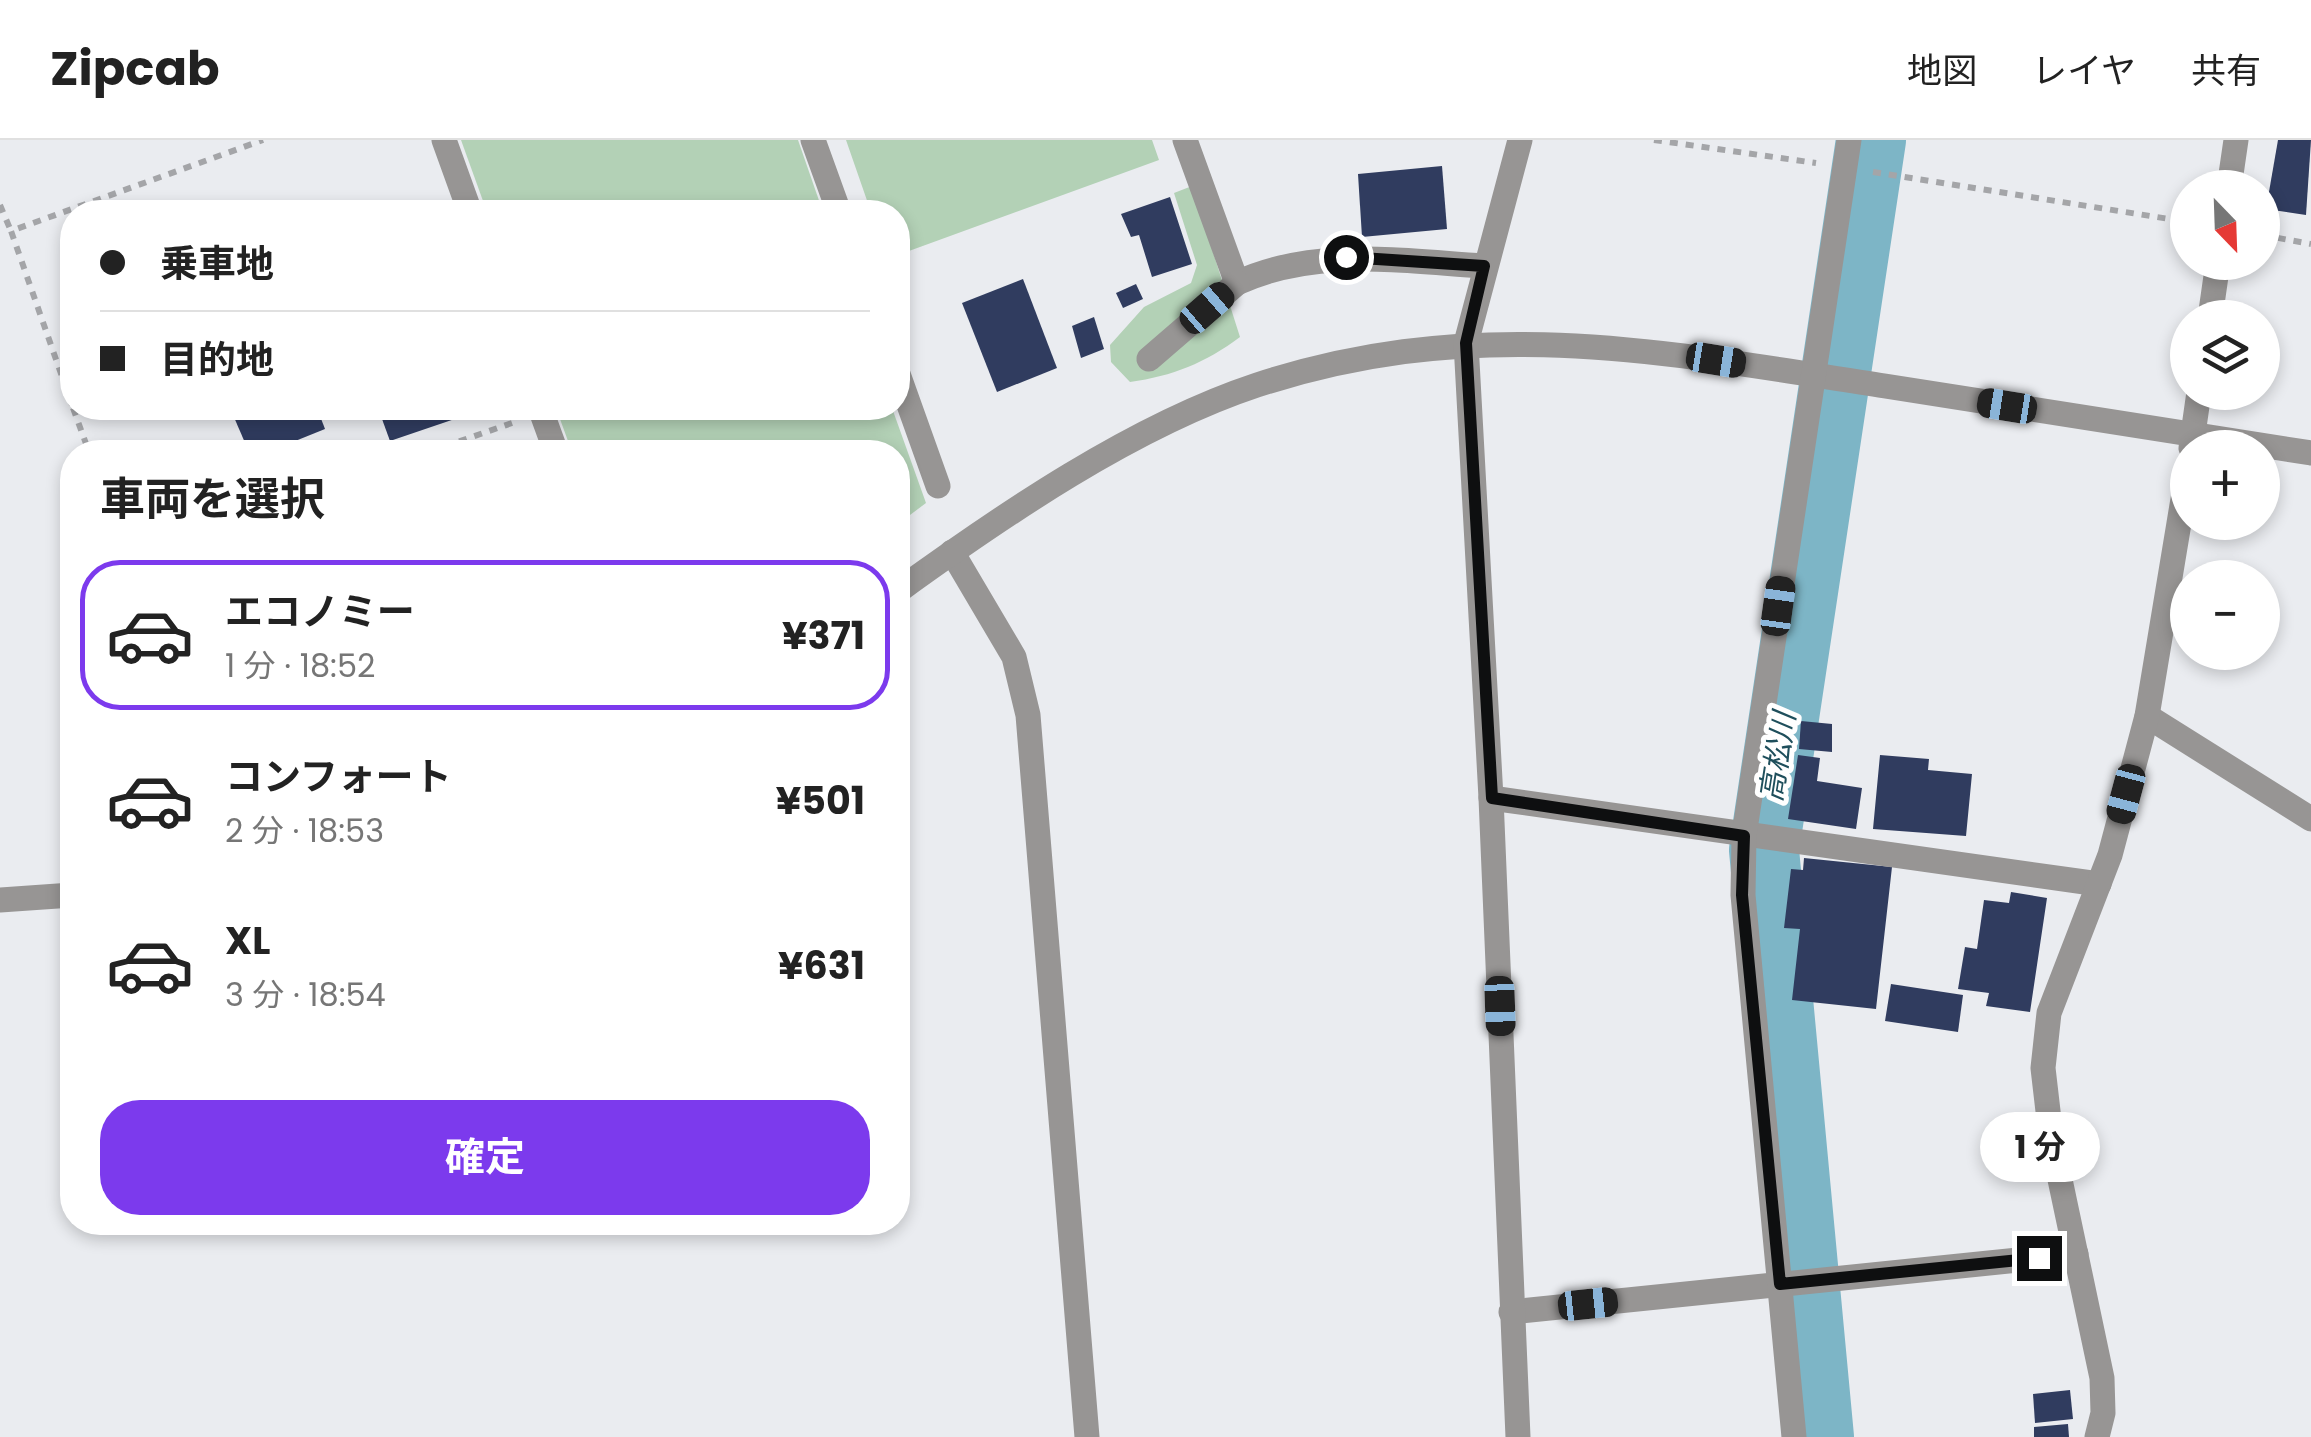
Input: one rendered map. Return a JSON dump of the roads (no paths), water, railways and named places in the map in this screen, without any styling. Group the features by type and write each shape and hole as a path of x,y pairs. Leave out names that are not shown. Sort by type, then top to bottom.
{"street":[{"path":"444,140 466,200"},
{"path":"813,140 835,200"},
{"path":"1185,140 1236,283"},
{"path":"1518,1437 1492,798 1466,343 1520,140"},
{"path":"1794,1437 1742,895 1744,836 1818,376 1848,140"},
{"path":"2232,170 2236,140"},
{"path":"1149,359 1236,283 1273,266 1346,257 1484,266"},
{"path":"910,582 1161,422 1257,385 1371,355 1466,343 1548,342 1685,355 2170,437"},
{"path":"910,408 938,486"},
{"path":"2280,450 2311,453"},
{"path":"2098,1437 2103,1413 2102,1378 2051,1137 2043,1068 2050,1013 2099,884 2147,716 2176,540"},
{"path":"952,552 1014,657 1028,715 1087,1437"},
{"path":"2147,716 2311,819"},
{"path":"1492,798 2099,884"},
{"path":"0,900 60,896"},
{"path":"1512,1312 2076,1254"}],"waterway":[{"name":"高松川","path":"1819,1437 1764,850 1871,140"}]}
